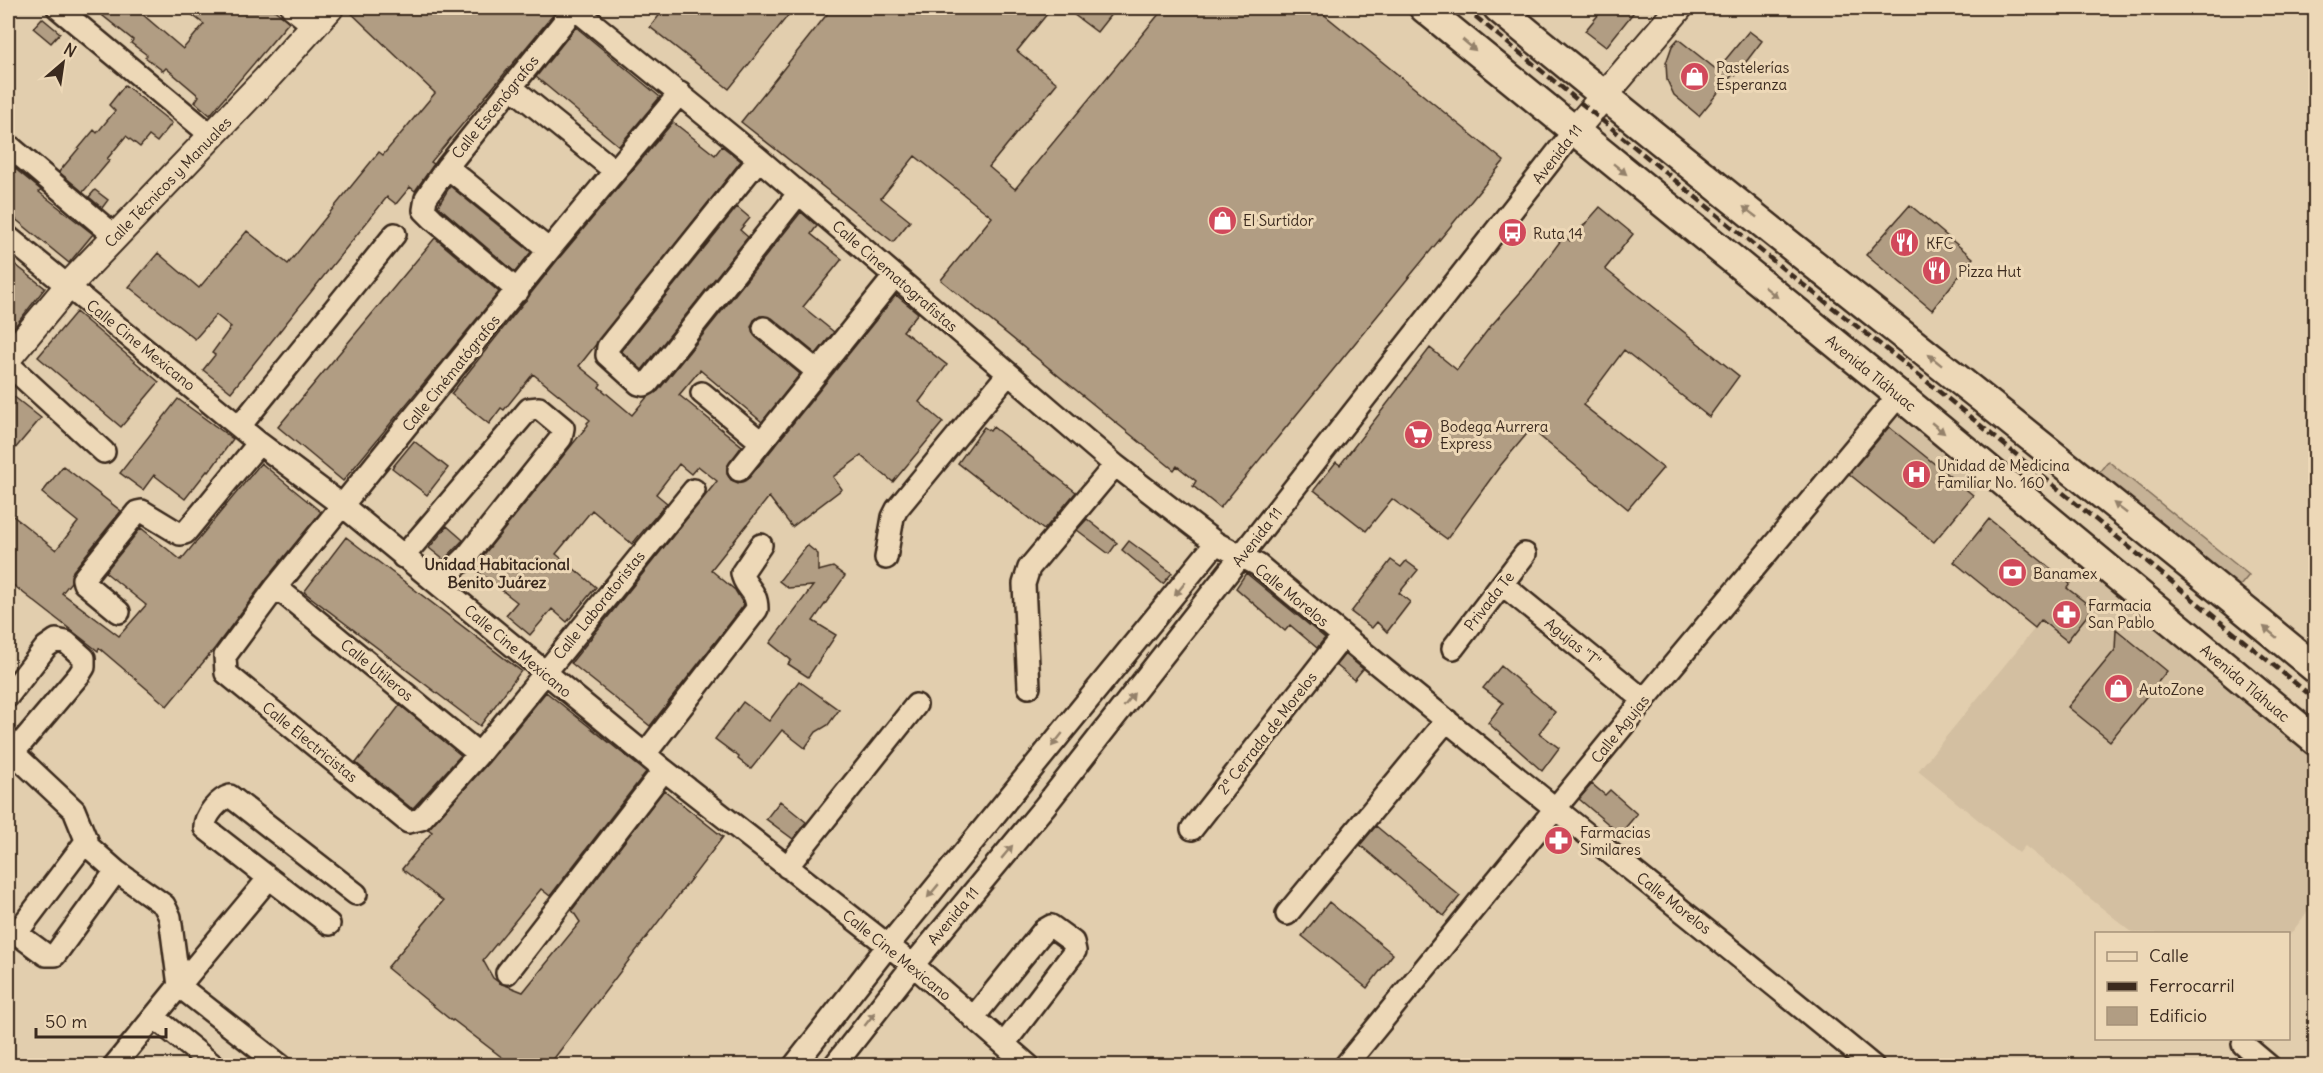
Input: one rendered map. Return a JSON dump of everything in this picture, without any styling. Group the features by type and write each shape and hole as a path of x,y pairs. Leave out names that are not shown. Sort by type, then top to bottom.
{"main road":[{"name":"Avenida Tláhuac","path":"1424,8 1899,395 2316,741"},
{"path":"1498,8 1604,96 2139,523 2316,669"}],"street":[{"path":"58,8 212,136"},
{"path":"292,8 322,16"},
{"name":"Calle Escenógrafos","path":"518,291 424,210 426,198 447,167 574,8"},
{"name":"Calle Cinematografistas","path":"574,8 759,159 1115,465 1216,543"},
{"name":"Avenida 11","path":"834,1065 913,965 1045,806 1574,131 1679,8"},
{"name":"Calle Técnicos y Manuales","path":"8,358 68,286 266,80 322,16"},
{"path":"511,87 615,171"},
{"name":"Calle Cinématógrafos","path":"225,656 276,587 549,250 680,93"},
{"path":"8,145 116,237"},
{"path":"759,159 608,347 607,355 639,384 648,383 799,193"},
{"path":"447,167 549,250"},
{"path":"240,426 395,234"},
{"name":"Calle Cine Mexicano","path":"8,237 259,443 343,506 664,770 913,965 1029,1065"},
{"path":"739,470 894,277"},
{"path":"764,328 818,372"},
{"path":"8,364 104,452"},
{"path":"886,558 893,517 897,509 1008,374"},
{"path":"702,393 761,441"},
{"name":"Calle Agujas","path":"1345,1065 1644,700 1899,395"},
{"path":"404,557 529,409 539,408 563,428 561,438 466,557 438,584"},
{"path":"119,612 84,583 83,579 137,512 142,511 180,534 185,533 259,443"},
{"path":"1029,687 1024,584 1029,568 1115,465"},
{"name":"Calle Laboratoristas","path":"408,822 421,819 478,754 694,490"},
{"name":"Avenida 11","path":"795,1065 887,946 1216,543"},
{"name":"Calle Morelos","path":"1216,543 1258,565 1555,810 1706,928 1873,1065"},
{"path":"645,754 757,609 757,598 742,578 742,573 761,545"},
{"name":"Privada Te","path":"1453,648 1525,555"},
{"name":"Agujas \"T\"","path":"1502,584 1644,700"},
{"name":"Calle Utileros","path":"276,587 478,754"},
{"name":"2ª Cerrada de Morelos","path":"1192,829 1343,636"},
{"path":"8,696 46,647 56,640 66,642 84,658 84,668 79,675 10,750 75,810 89,847 164,905 170,917 179,986 281,1065"},
{"name":"Calle Electricistas","path":"225,656 226,674 408,822"},
{"path":"788,867 916,705"},
{"path":"1287,914 1447,720"},
{"path":"507,973 664,770"},
{"path":"1019,787 1045,806"},
{"path":"329,924 205,828 204,823 209,815 224,798 230,796 356,894"},
{"path":"87,840 19,930 19,935 46,955 55,956 116,870"},
{"path":"114,1065 268,878"},
{"path":"973,1018 1044,930 1051,926 1073,942 1075,951 1004,1044"},
{"path":"154,1017 214,1065"},
{"path":"2243,1044 2269,1065"}],"shaded area":[{"name":"Unidad de Medicina Familiar No. 160","path":"1899,407 1986,477 1934,542 1846,471"},
{"path":"2108,461 2249,575 2235,592 2094,479"},
{"path":"2090,561 2315,744 2315,902 2290,935 2290,932 2132,932 2025,846 2019,853 1918,771"}],"building":[{"path":"93,8 135,8 183,49 204,24 183,8 272,8 289,22 210,115 195,102 199,96 166,68 163,71 145,57 147,55 131,43 133,40"},
{"path":"346,8 547,8 554,14 431,162 434,164 415,191 410,187 396,204 387,197 231,392 203,370 215,355 212,353 231,327 216,315 195,339 129,287 158,253 199,288 247,231 288,264 379,152 383,155 435,93"},
{"path":"665,8 794,8 729,89 650,27"},
{"name":"El Surtidor","path":"832,8 1052,8 1017,51 1057,83 989,167 1015,189 1164,8 1316,8 1504,161 1220,508 1193,486 1196,481 1177,466 1174,470 941,280 992,217 915,156 881,198 910,221 893,242 741,122"},
{"path":"1065,8 1116,8 1097,32"},
{"path":"1604,8 1637,8 1606,47 1585,31"},
{"path":"42,18 60,33 51,43 33,28"},
{"path":"576,27 660,97 619,146 536,77"},
{"name":"Pastelerías Esperanza","path":"1749,31 1762,41 1736,75 1734,73 1699,116 1674,95 1667,80 1666,63 1672,46 1678,39 1717,70"},
{"path":"125,85 172,123 157,142 149,136 140,147 126,136 107,159 110,160 83,192 59,172 94,130 97,133 115,111 109,105"},
{"path":"673,122 715,155 722,146 741,161 579,366 601,384 599,387 632,415 647,397 658,391 801,212 817,226 811,234 842,259 803,307 834,332 816,354 772,318 760,316 754,320 751,327 756,337 800,374 762,422 700,370 679,395 742,446 727,467 727,474 731,480 738,483 749,478 896,295 918,313 903,331 947,365 919,402 943,422 893,482 861,456 833,477 842,489 792,527 769,497 711,570 735,590 744,605 650,726 571,663 717,481 698,466 691,474 679,464 656,494 667,503 632,544 592,510 556,554 596,587 567,622 552,609 530,635 506,615 517,602 473,568 590,420 533,374 504,410 501,408 489,424 451,394 559,258"},
{"path":"8,163 41,190 39,192 93,234 69,263 8,213"},
{"path":"450,186 531,252 515,272 438,206"},
{"path":"95,190 108,200 102,208 89,197"},
{"path":"1910,205 1973,258 1932,310 1866,255"},
{"path":"737,207 750,218 740,230 748,237 642,370 621,351"},
{"path":"1600,207 1633,234 1605,269 1739,376 1709,417 1624,350 1583,405 1663,468 1628,509 1531,429 1500,466 1447,539 1392,499 1366,531 1314,490 1336,462 1340,465 1430,348 1457,370 1490,327 1533,278 1564,236 1570,241"},
{"path":"435,238 499,292 343,481 278,427"},
{"path":"8,259 45,288 8,335"},
{"path":"76,312 159,382 121,427 38,357"},
{"path":"8,392 41,418 8,457"},
{"path":"178,399 233,439 209,472 207,471 185,499 154,475 143,490 120,473"},
{"path":"984,427 990,431 993,427 1076,492 1044,530 958,463"},
{"name":"Unidad de Medicina Familiar No. 160","path":"1889,427 1973,495 1934,542 1849,474"},
{"path":"414,441 448,468 427,495 392,468"},
{"path":"261,463 321,512 167,706 99,648 98,651 8,581 8,512 56,550 78,522 42,493 63,466 121,511 73,571 71,582 62,593 119,636 146,605 105,572 141,528 181,560"},
{"path":"1087,519 1117,543 1109,554 1077,530"},
{"name":"Banamex","path":"1989,519 2070,584 2067,588 2090,606 2090,612 2067,641 2041,620 2035,628 1954,562"},
{"path":"447,526 463,540 444,560 429,548"},
{"path":"346,537 521,671 480,726 304,592"},
{"path":"1129,541 1172,573 1163,584 1122,550"},
{"path":"807,545 818,554 818,571 833,567 845,576 813,621 836,635 808,677 788,664 791,660 770,643 813,586 788,588 779,581"},
{"path":"1391,560 1401,567 1406,561 1418,570 1399,593 1410,602 1387,632 1377,622 1372,628 1351,612"},
{"path":"1246,573 1325,638 1317,648 1290,625 1285,631 1236,588"},
{"name":"AutoZone","path":"2116,629 2167,671 2110,741 2068,707 2115,650"},
{"path":"1345,654 1363,669 1354,680 1336,665"},
{"path":"1501,666 1555,712 1539,733 1559,748 1542,771 1488,723 1503,703 1483,688"},
{"path":"799,681 839,710 828,725 816,732 805,748 782,730 751,769 715,739 743,702 769,721"},
{"path":"546,692 646,772 550,896 541,889 483,960 493,978 523,992 580,922 572,910 664,790 723,837 549,1065 512,1065 452,1021 387,968 443,901 402,869 432,832 428,829 489,762"},
{"path":"400,705 461,755 411,808 356,763"},
{"path":"1592,784 1605,795 1610,790 1637,814 1620,834 1579,799"},
{"path":"780,801 806,822 793,839 766,819"},
{"path":"1376,826 1460,896 1444,916 1360,845"},
{"path":"1329,902 1393,954 1367,988 1302,936"}],"railway":[{"path":"1465,8 2316,700"}],"place":[{"name":"Pastelerías Esperanza","path":"1695,76"},
{"name":"El Surtidor","path":"1222,220"},
{"name":"Ruta 14","path":"1512,233"},
{"name":"KFC","path":"1905,243"},
{"name":"Pizza Hut","path":"1937,271"},
{"name":"Bodega Aurrera Express","path":"1419,435"},
{"name":"Unidad de Medicina Familiar No. 160","path":"1916,474"},
{"name":"Banamex","path":"2012,573"},
{"name":"Farmacia San Pablo","path":"2067,614"},
{"name":"AutoZone","path":"2118,689"},
{"name":"Farmacias Similares","path":"1559,841"}],"district":[{"name":"Unidad Habitacional Benito Juárez","path":"497,573"}]}
